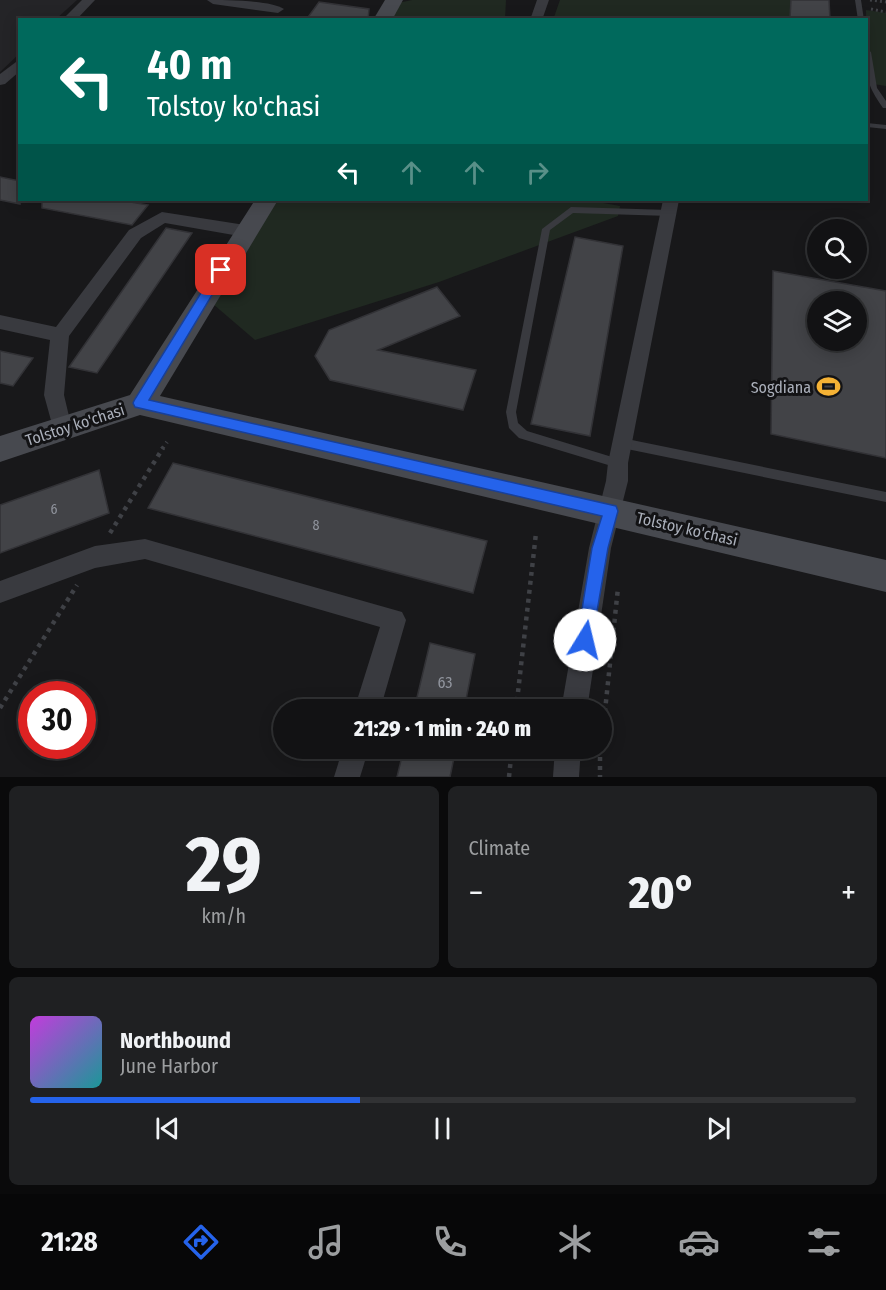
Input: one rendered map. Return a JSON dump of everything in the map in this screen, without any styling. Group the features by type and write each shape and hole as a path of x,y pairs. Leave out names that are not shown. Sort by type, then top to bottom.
{"street":[{"path":"70,18 89,0"},
{"path":"213,0 278,9"},
{"path":"383,18 394,0"},
{"path":"537,18 543,0"},
{"path":"0,81 18,65"},
{"path":"140,403 265,201"},
{"path":"576,699 600,548 611,511 618,463 671,206"},
{"path":"62,429 54,395 60,335 135,234 162,217 246,231"},
{"path":"0,322 60,335"},
{"name":"Tolstoy ko'chasi","path":"0,449 140,403 886,576"},
{"path":"0,592 95,557 144,549 394,620 371,699"},
{"path":"347,777 353,759"},
{"path":"566,777 567,759"}],"lane":[{"path":"858,0 861,18"},
{"path":"868,58 873,88 886,106"},
{"path":"868,94 873,88"},
{"path":"868,125 886,127"},
{"path":"618,463 523,435 513,425 511,412 546,229 571,210 671,206"},
{"path":"622,443 886,497"}],"path":[{"path":"867,0 886,2"},
{"path":"517,699 536,532"},
{"path":"606,699 618,586"},
{"path":"509,777 511,759"},
{"path":"600,759 600,777"}],"shaded area":[{"path":"0,0 77,0 57,18 18,18 18,55 0,72"},
{"path":"412,0 506,0 505,18 385,18 393,4"},
{"path":"560,0 829,0 830,18 554,18"},
{"path":"866,10 886,13 886,86 868,83 868,18 866,18"},
{"path":"274,201 592,201 620,206 618,216 439,282 255,340 213,304"}],"building":[{"path":"791,0 829,0 830,18 790,18"},
{"path":"319,2 369,9 368,18 307,18"},
{"path":"0,177 18,181 20,204 0,200"},
{"path":"42,201 125,201 148,205 132,225 42,208"},
{"path":"166,228 192,233 97,373 69,367"},
{"path":"575,237 623,246 590,436 531,424"},
{"name":"Sogdiana","path":"773,271 807,277 807,279 886,291 886,458 771,434"},
{"path":"437,287 460,316 378,350 476,370 463,410 330,380 315,356 329,330"},
{"path":"0,351 33,358 13,386 0,383"},
{"path":"173,463 487,541 473,593 148,508"},
{"path":"99,470 109,513 0,553 0,505"},
{"path":"430,643 475,654 466,699 417,699"},
{"path":"401,759 454,759 450,777 397,777"}],"place":[{"name":"Sogdiana","path":"829,387"}],"route":[{"path":"221,270 140,403 611,511 600,548 585,640"}]}
